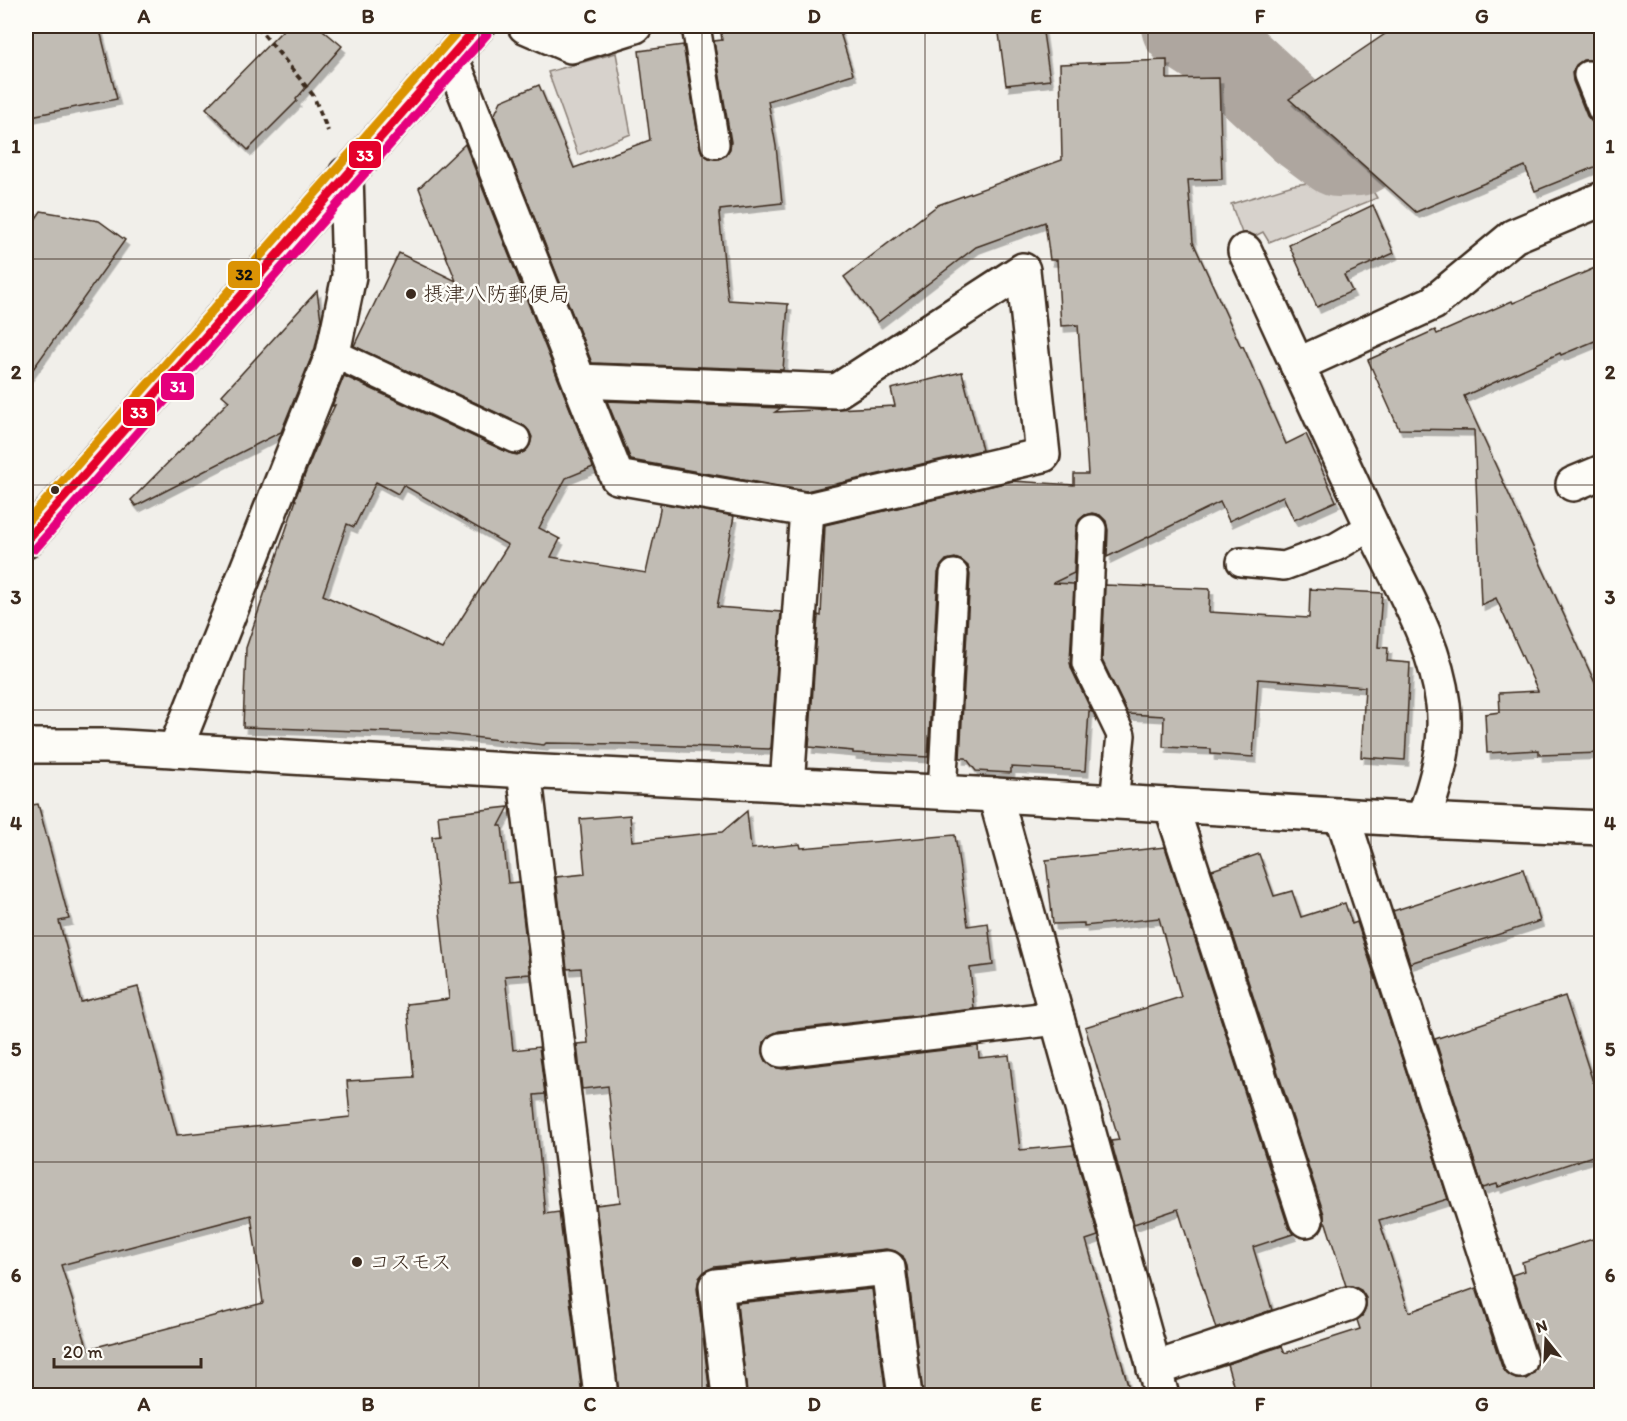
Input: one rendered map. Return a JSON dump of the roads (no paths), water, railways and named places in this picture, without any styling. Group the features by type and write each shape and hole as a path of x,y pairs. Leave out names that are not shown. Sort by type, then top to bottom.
{"street":[{"path":"26,542 478,26"},
{"path":"525,26 571,46 635,26"},
{"path":"451,57 579,381 617,477 807,510 1043,455 1023,270 837,391 579,381"},
{"path":"175,750 333,353 349,276 346,174"},
{"path":"1297,365 1433,303 1514,236 1602,199"},
{"path":"1245,251 1423,631 1437,668 1443,706 1443,745 1436,783 1423,820"},
{"path":"787,785 807,510"},
{"path":"26,746 106,746 524,771 1602,828"},
{"path":"524,771 601,1395"},
{"path":"995,795 1158,1382 1347,1304"},
{"path":"1171,805 1306,1220"},
{"path":"1342,815 1520,1361"},
{"path":"781,1050 1057,1018"},
{"path":"729,1395 716,1286 888,1268 905,1395"}],"lane":[{"path":"696,26 715,144"},
{"path":"1588,75 1602,110"},
{"path":"333,353 516,439"},
{"path":"1241,562 1284,566 1336,547 1372,526"},
{"path":"1092,529 1086,663 1121,735 1114,802"},
{"path":"942,793 954,573"}],"waterway":[{"path":"1185,26 1213,44 1303,127 1338,153 1358,152 1551,26"}],"place":[{"name":"摂津八防郵便局","path":"411,294"},
{"name":"コスモス","path":"357,1262"}]}
